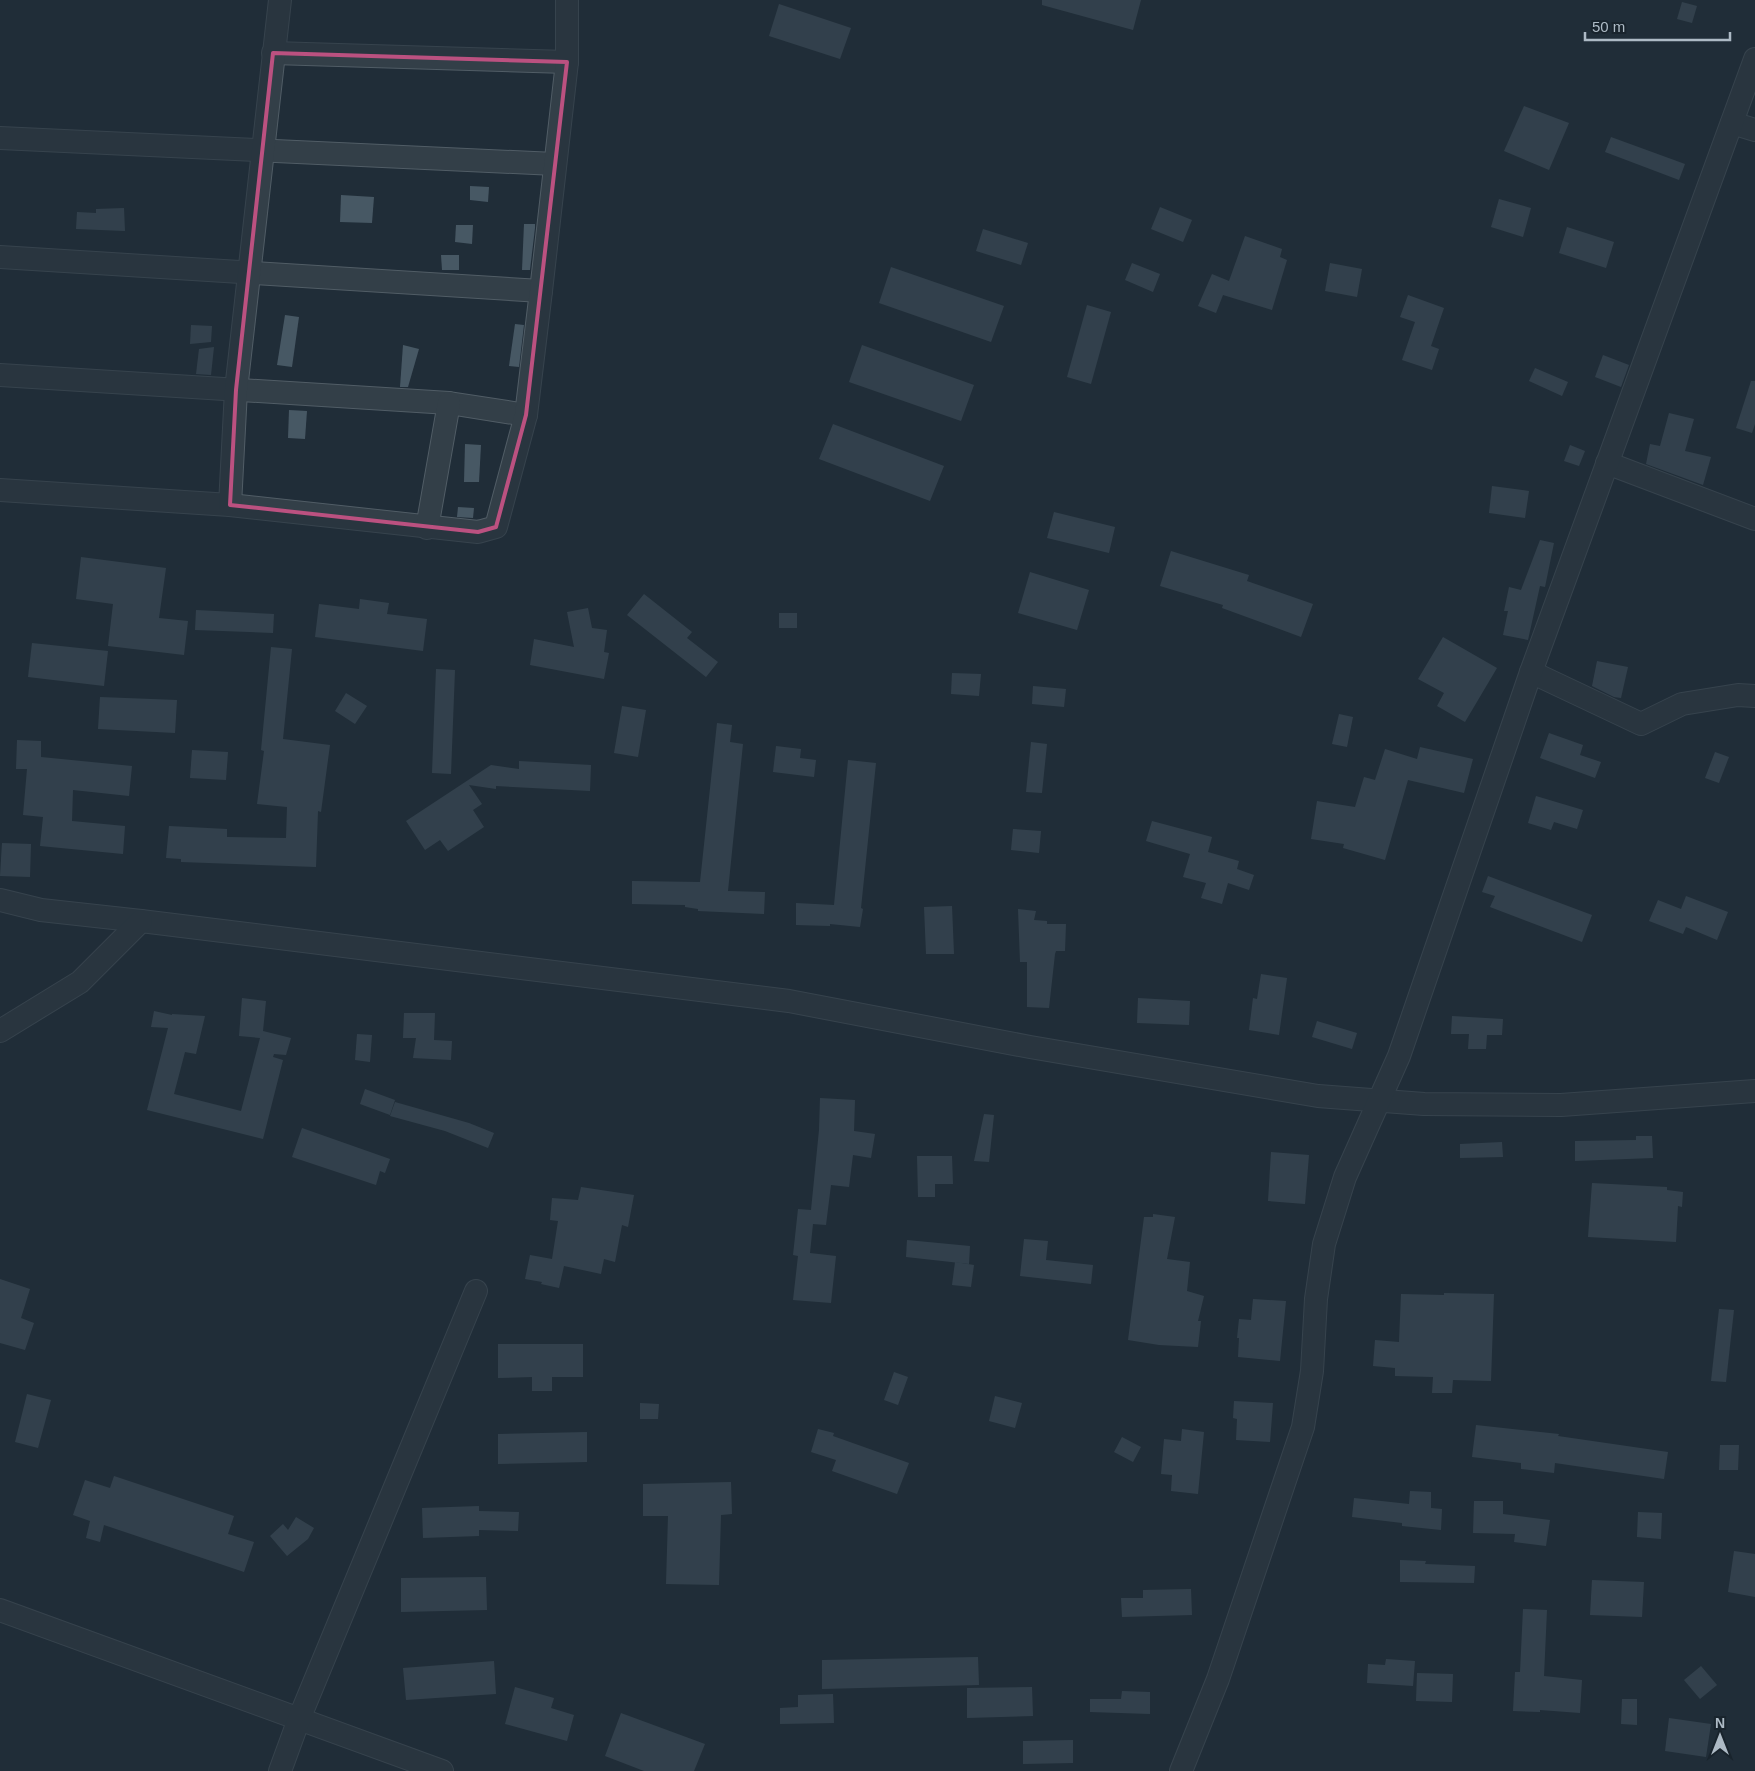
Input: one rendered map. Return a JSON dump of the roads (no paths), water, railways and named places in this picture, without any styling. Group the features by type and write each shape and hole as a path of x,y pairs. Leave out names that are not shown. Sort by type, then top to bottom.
{"street":[{"path":"230,506 236,390 280,0"},
{"path":"0,490 230,506 478,532 496,527 526,415 542,291 566,62 566,0"},
{"path":"273,53 566,62"},
{"path":"1181,1771 1218,1679 1303,1428 1312,1372 1316,1299 1324,1244 1345,1177 1404,1040 1531,672 1755,59"},
{"path":"1732,122 1755,130"},
{"path":"0,138 555,164"},
{"path":"0,257 542,291"},
{"path":"0,375 449,403 526,415"},
{"path":"427,528 449,403"},
{"path":"1607,463 1755,519"},
{"path":"1531,672 1641,724 1682,704 1738,695 1755,696"},
{"path":"0,900 42,910 789,1001 1030,1047 1318,1096 1424,1104 1561,1105 1755,1090"},
{"path":"0,1031 80,982 141,921"},
{"path":"280,1771 299,1719 476,1291"},
{"path":"0,1610 442,1771"}]}
